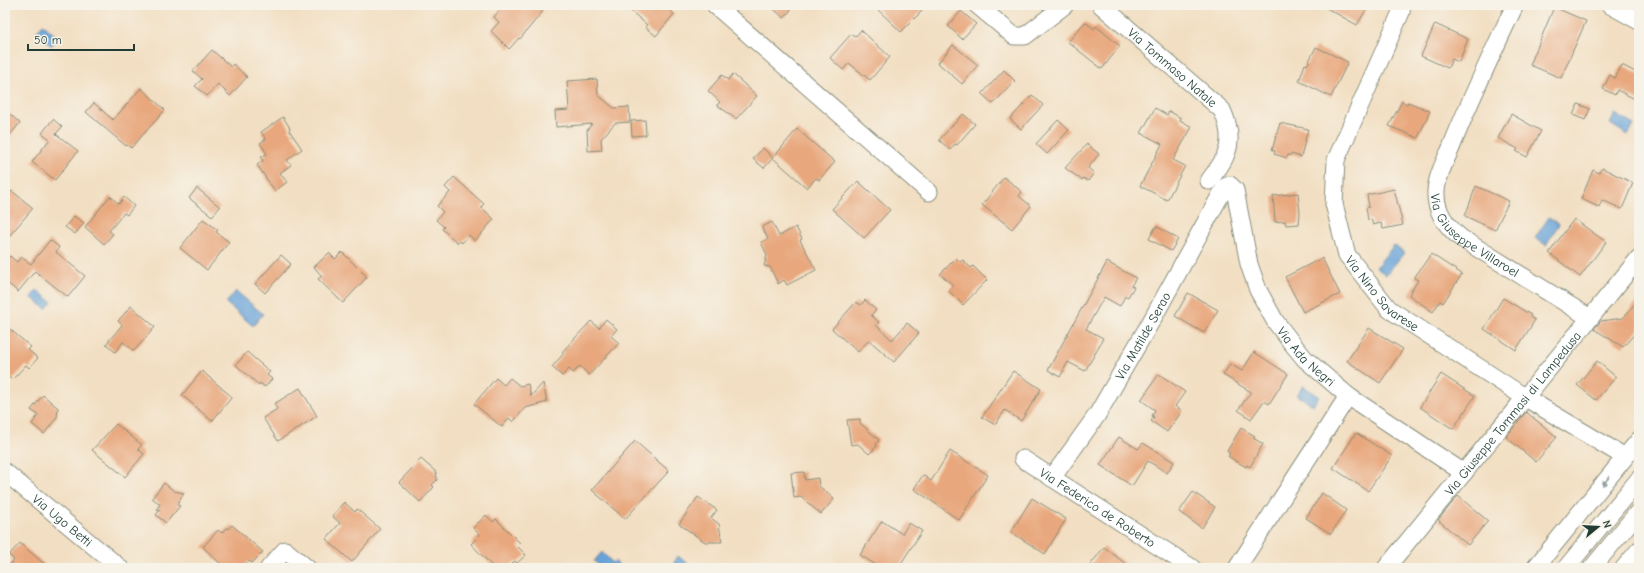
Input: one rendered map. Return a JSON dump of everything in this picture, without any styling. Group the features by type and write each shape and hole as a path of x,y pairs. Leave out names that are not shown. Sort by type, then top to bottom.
{"street":[{"path":"715,5 929,192"},
{"path":"977,5 1014,36 1026,36 1065,5"},
{"name":"Via Tommaso Natale","path":"1101,5 1222,110 1227,122 1229,139 1226,154 1209,181"},
{"name":"Via Nino Savarese","path":"1402,5 1401,12 1383,56 1336,160 1334,204 1347,255 1389,309 1526,398 1625,457"},
{"name":"Via Giuseppe Villaroel","path":"1515,5 1457,131 1439,177 1436,191 1437,205 1442,218 1450,229 1461,238 1590,318"},
{"path":"1610,5 1639,21"},
{"name":"Via Ada Negri","path":"1225,187 1230,185 1234,188 1249,264 1258,290 1275,321 1305,359 1348,396 1464,473"},
{"name":"Via Matilde Serao","path":"1052,478 1097,415 1153,318 1225,187"},
{"name":"Via Giuseppe Tommasi di Lampedusa","path":"1386,568 1639,258"},
{"path":"1237,568 1348,396"},
{"path":"1535,568 1639,440"},
{"name":"Via Federico de Roberto","path":"1023,459 1192,568"},
{"name":"Via Ugo Betti","path":"5,472 120,568"},
{"path":"1566,568 1639,479"},
{"path":"1592,568 1639,511"},
{"path":"269,568 285,550 307,568"},
{"path":"1624,568 1639,550"}],"water":[{"path":"43,24 58,38 51,46 36,32"},
{"path":"1615,114 1634,125 1628,135 1610,124"},
{"path":"1549,217 1559,224 1546,245 1535,238"},
{"path":"1394,245 1404,253 1386,275 1376,267"},
{"path":"37,290 52,302 46,309 31,297"},
{"path":"236,291 263,314 253,326 226,303"},
{"path":"1303,386 1319,396 1313,405 1297,395"},
{"path":"602,552 613,563 615,561 622,568 601,568 594,561"},
{"path":"678,556 693,568 671,568"}],"building":[{"path":"504,5 536,5 543,11 520,39 519,38 509,49 491,31 499,22 494,17"},
{"path":"624,5 664,5 674,14 656,36 645,27 647,25"},
{"path":"769,5 795,5 784,18"},
{"path":"873,5 928,5 901,32"},
{"path":"1321,5 1369,5 1357,25"},
{"path":"1554,7 1586,21 1561,78 1530,65"},
{"path":"961,11 976,24 962,39 948,26"},
{"path":"1085,22 1094,29 1096,26 1120,46 1102,69 1068,42"},
{"path":"1435,24 1468,39 1459,62 1452,59 1448,68 1421,56"},
{"path":"861,30 890,57 870,80 849,63 843,70 830,58 851,34 855,37"},
{"path":"953,45 978,65 962,84 938,63"},
{"path":"1316,47 1348,62 1331,97 1299,81 1305,64 1307,65"},
{"path":"212,50 231,67 233,64 247,77 230,96 218,84 207,96 195,86 202,79 193,71"},
{"path":"1622,65 1639,74 1639,101 1617,90 1615,95 1603,89 1610,75 1615,78"},
{"path":"1004,70 1015,81 993,104 982,94"},
{"path":"733,74 757,96 736,119 717,105 720,102 708,91 722,75 728,80"},
{"path":"597,79 598,95 614,108 629,107 630,122 615,123 601,139 602,150 588,151 587,130 592,124 556,127 555,111 569,110 567,81"},
{"path":"141,88 165,110 131,148 127,145 126,146 86,112 94,103 113,120"},
{"path":"1032,95 1043,105 1021,129 1010,119"},
{"path":"1402,101 1430,111 1418,138 1389,126"},
{"path":"1578,104 1590,109 1585,120 1573,115"},
{"path":"1155,108 1167,115 1169,111 1192,127 1173,160 1185,166 1167,200 1140,186 1162,144 1141,133"},
{"path":"5,110 20,123 5,141"},
{"path":"963,114 975,124 957,145 955,144 950,150 939,140"},
{"path":"1511,114 1541,131 1527,157 1516,151 1518,149 1498,138"},
{"path":"283,117 290,128 289,130 302,149 287,160 291,165 280,173 287,182 275,191 257,165 263,161 261,157 267,154 260,143 266,139 261,132"},
{"path":"53,119 62,127 56,134 78,151 55,180 32,162 50,139 42,133"},
{"path":"645,120 646,135 632,136 631,121"},
{"path":"1058,120 1069,130 1047,154 1036,144"},
{"path":"1280,123 1308,129 1301,157 1291,154 1288,155 1287,158 1274,154 1275,151 1272,150"},
{"path":"797,129 835,162 819,180 816,178 807,188 773,158"},
{"path":"1087,144 1099,154 1088,168 1094,173 1088,181 1083,178 1082,180 1065,168"},
{"path":"763,148 773,158 764,168 753,159"},
{"path":"1602,168 1633,183 1622,209 1602,200 1599,207 1581,199 1593,170 1599,173"},
{"path":"454,177 484,204 481,207 494,219 475,241 469,235 462,243 460,241 458,243 442,229 444,227 436,220 443,212 437,206 450,192 445,187"},
{"path":"1004,177 1022,192 1019,196 1031,206 1012,229 982,205"},
{"path":"858,181 890,210 864,238 832,209"},
{"path":"1476,186 1509,201 1495,230 1465,216"},
{"path":"197,188 220,207 212,216 189,198"},
{"path":"1394,189 1403,225 1383,229 1381,223 1373,225 1371,219 1368,220 1366,208 1369,207 1367,195"},
{"path":"12,191 33,208 5,241 5,200"},
{"path":"1298,193 1300,213 1299,224 1286,225 1285,221 1275,222 1273,196"},
{"path":"110,196 119,204 124,197 134,206 127,215 124,213 109,231 113,234 104,244 85,227"},
{"path":"74,216 84,223 75,234 65,227"},
{"path":"203,219 218,230 216,232 229,242 207,270 180,248"},
{"path":"1574,219 1606,242 1580,277 1549,253"},
{"path":"772,222 779,236 796,227 802,239 800,240 816,270 787,285 784,280 778,284 770,267 764,266 767,255 761,242 768,239 762,227"},
{"path":"1156,226 1178,239 1171,251 1149,239"},
{"path":"50,240 59,247 56,252 85,276 68,297 35,271 18,292 5,281 5,262 10,256 17,262 21,257 31,264"},
{"path":"342,252 367,277 343,303 318,279 322,276 314,267 329,253 335,259"},
{"path":"1431,254 1462,274 1443,303 1440,301 1433,312 1409,295 1418,280 1414,278"},
{"path":"281,255 291,264 265,293 255,284"},
{"path":"956,258 960,262 963,260 971,268 973,266 987,280 963,305 948,290 953,285 940,274"},
{"path":"1322,258 1340,294 1303,312 1285,277"},
{"path":"1107,262 1136,278 1131,286 1134,287 1128,297 1125,296 1120,306 1104,297 1086,329 1103,338 1096,352 1085,371 1068,362 1060,377 1048,370"},
{"path":"1188,293 1218,310 1204,333 1175,316"},
{"path":"1503,298 1531,315 1530,317 1535,320 1516,350 1484,329"},
{"path":"1639,299 1639,329 1623,347 1594,329 1601,321 1623,318"},
{"path":"865,300 876,310 871,315 879,322 876,325 892,340 907,323 919,333 894,362 869,340 858,352 832,329 856,302 861,305"},
{"path":"131,306 155,327 134,351 123,342 115,352 106,344 122,325 118,321"},
{"path":"606,319 617,329 611,336 619,343 589,375 580,366 573,373 569,369 562,376 552,367 564,353 562,352 591,321 599,328"},
{"path":"5,325 31,347 28,350 38,358 29,368 26,365 12,380 5,374"},
{"path":"1369,328 1403,349 1380,383 1347,361"},
{"path":"247,352 270,372 267,375 272,379 265,387 260,383 259,385 236,365"},
{"path":"1254,352 1288,374 1269,404 1264,401 1251,419 1238,410 1251,392 1223,375 1230,364 1242,371"},
{"path":"1597,361 1616,377 1596,400 1577,385"},
{"path":"202,371 232,397 212,421 182,395"},
{"path":"1013,371 1041,389 1021,421 1005,410 995,425 982,417"},
{"path":"1159,374 1185,392 1175,406 1182,411 1167,432 1151,421 1154,417 1152,416 1155,410 1141,400"},
{"path":"1441,374 1475,396 1453,429 1420,407"},
{"path":"496,378 504,385 510,378 520,386 528,384 531,396 543,383 547,402 525,408 513,422 509,418 502,427 474,404"},
{"path":"300,388 317,416 278,441 263,418 277,409 274,404"},
{"path":"43,395 58,408 57,417 44,434 32,424 38,415 31,410"},
{"path":"1526,412 1557,437 1536,462 1506,437"},
{"path":"860,419 860,423 879,440 876,444 877,446 869,454 858,444 851,445 847,420"},
{"path":"116,424 142,445 138,449 144,454 125,477 92,450"},
{"path":"1241,428 1255,436 1253,438 1263,444 1250,467 1247,465 1246,467 1228,456 1230,454 1227,451"},
{"path":"1356,433 1392,456 1368,491 1333,468"},
{"path":"1119,437 1138,449 1143,443 1174,462 1167,473 1148,461 1132,486 1100,465"},
{"path":"635,441 669,471 625,519 592,490"},
{"path":"950,451 988,475 959,520 914,489 923,475 931,481"},
{"path":"421,459 436,472 437,480 432,485 434,487 420,502 399,482"},
{"path":"804,472 805,480 818,478 819,486 834,499 821,514 801,497 794,498 791,473"},
{"path":"164,483 174,491 184,493 177,505 180,506 166,523 156,515 160,510 157,509 160,504 152,498"},
{"path":"1193,492 1215,507 1202,528 1179,512"},
{"path":"1322,493 1346,510 1331,534 1306,518"},
{"path":"1458,496 1488,521 1468,545 1438,520"},
{"path":"698,497 717,510 711,518 719,524 722,542 705,542 679,524"},
{"path":"1032,498 1066,519 1045,554 1011,532"},
{"path":"344,502 355,512 357,509 380,529 352,562 326,539 340,523 332,516"},
{"path":"486,515 493,522 496,519 521,544 518,547 526,555 517,563 515,561 508,568 494,568 471,544 480,535 473,528"},
{"path":"882,521 902,534 909,523 922,531 898,568 881,568 860,555"},
{"path":"232,525 263,552 252,563 249,561 243,568 225,568 203,547 218,530 222,533 226,528 228,529"},
{"path":"20,543 49,568 7,568 14,560 9,555"},
{"path":"1104,547 1131,568 1088,568"}]}
